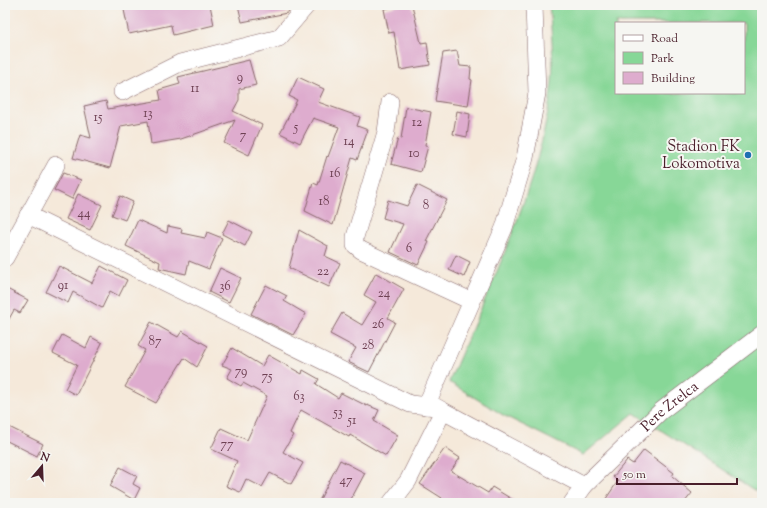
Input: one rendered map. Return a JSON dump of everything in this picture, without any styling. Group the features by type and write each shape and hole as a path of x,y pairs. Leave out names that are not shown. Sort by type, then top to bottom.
{"street":[{"path":"122,92 180,63 279,38 308,5"},
{"path":"426,406 504,228 525,158 537,93 534,5"},
{"path":"390,102 386,132 355,238 355,245 361,250 471,301"},
{"path":"5,258 56,165"},
{"path":"28,215 410,404 426,406 443,411 584,486"},
{"name":"Pere Zrelca","path":"572,503 584,486 661,411 762,334"},
{"path":"390,503 408,481 443,411"}],"green space":[{"path":"549,5 762,5 762,495 634,413 583,455 503,415 449,382 496,273 526,196 538,157 547,119 553,73"}],"building":[{"path":"123,5 210,5 214,25 173,35 171,25 129,34"},
{"path":"238,5 293,6 287,13 242,22"},
{"path":"401,5 412,5 421,43 427,42 430,65 400,70 394,32 389,33 384,9"},
{"path":"457,51 460,66 471,67 470,79 472,80 468,106 435,101 443,53"},
{"path":"249,60 256,85 239,89 239,100 233,111 262,125 249,155 224,143 235,120 181,139 151,144 148,121 121,126 110,168 73,158 80,135 91,138 84,106 106,101 108,109 161,100 159,90 180,84 178,77"},
{"path":"298,77 324,89 318,102 360,117 357,126 368,130 357,160 352,158 333,225 305,211 313,183 318,185 327,156 328,157 339,127 313,118 300,143 280,133 297,100 289,96"},
{"path":"406,107 431,112 425,145 428,146 421,172 391,164 398,138 401,139"},
{"path":"457,111 470,114 467,137 453,134"},
{"path":"63,173 81,180 72,199 54,190"},
{"path":"417,185 447,200 426,241 429,242 418,265 390,252 403,224 383,218 388,200 407,206"},
{"path":"78,194 102,205 90,230 66,219"},
{"path":"120,196 133,202 125,220 112,215"},
{"path":"138,220 167,233 168,226 182,229 181,233 205,238 207,232 222,238 209,269 189,261 186,274 159,268 160,262 126,246"},
{"path":"229,220 252,232 245,246 222,234"},
{"path":"299,230 328,246 325,256 340,263 329,287 289,268"},
{"path":"456,255 470,262 464,277 449,270"},
{"path":"59,266 92,283 101,266 127,280 119,296 110,291 102,308 73,292 68,303 46,292"},
{"path":"220,268 241,278 229,302 209,292"},
{"path":"376,273 404,289 388,318 395,322 369,372 348,362 356,348 330,334 342,313 362,325 376,302 364,295"},
{"path":"266,285 287,296 284,301 306,314 293,335 251,314"},
{"path":"5,288 28,300 20,313 14,310 5,326"},
{"path":"151,322 178,337 182,331 208,346 197,367 184,358 156,403 125,387 145,350 138,346"},
{"path":"62,335 86,348 91,337 102,343 76,395 65,389 77,365 53,353"},
{"path":"232,348 262,366 268,355 302,374 303,370 319,379 316,384 338,398 341,393 367,406 379,410 374,421 398,435 386,456 350,435 349,437 301,410 290,433 293,435 283,452 303,463 291,484 270,473 262,487 246,479 240,492 226,486 237,461 211,449 221,428 247,440 267,396 243,383 241,386 227,378 232,369 222,365"},
{"path":"5,425 43,444 37,456 5,440"},
{"path":"445,448 460,458 451,471 488,493 492,487 518,503 438,503 442,498 420,484"},
{"path":"644,450 674,473 672,476 692,493 684,503 603,503 618,481 613,477 627,460 633,464"},
{"path":"340,460 365,473 349,503 318,503"},
{"path":"120,467 137,476 133,484 140,488 134,500 110,486"}],"place":[{"name":"Stadion FK Lokomotiva","path":"748,155"}]}
